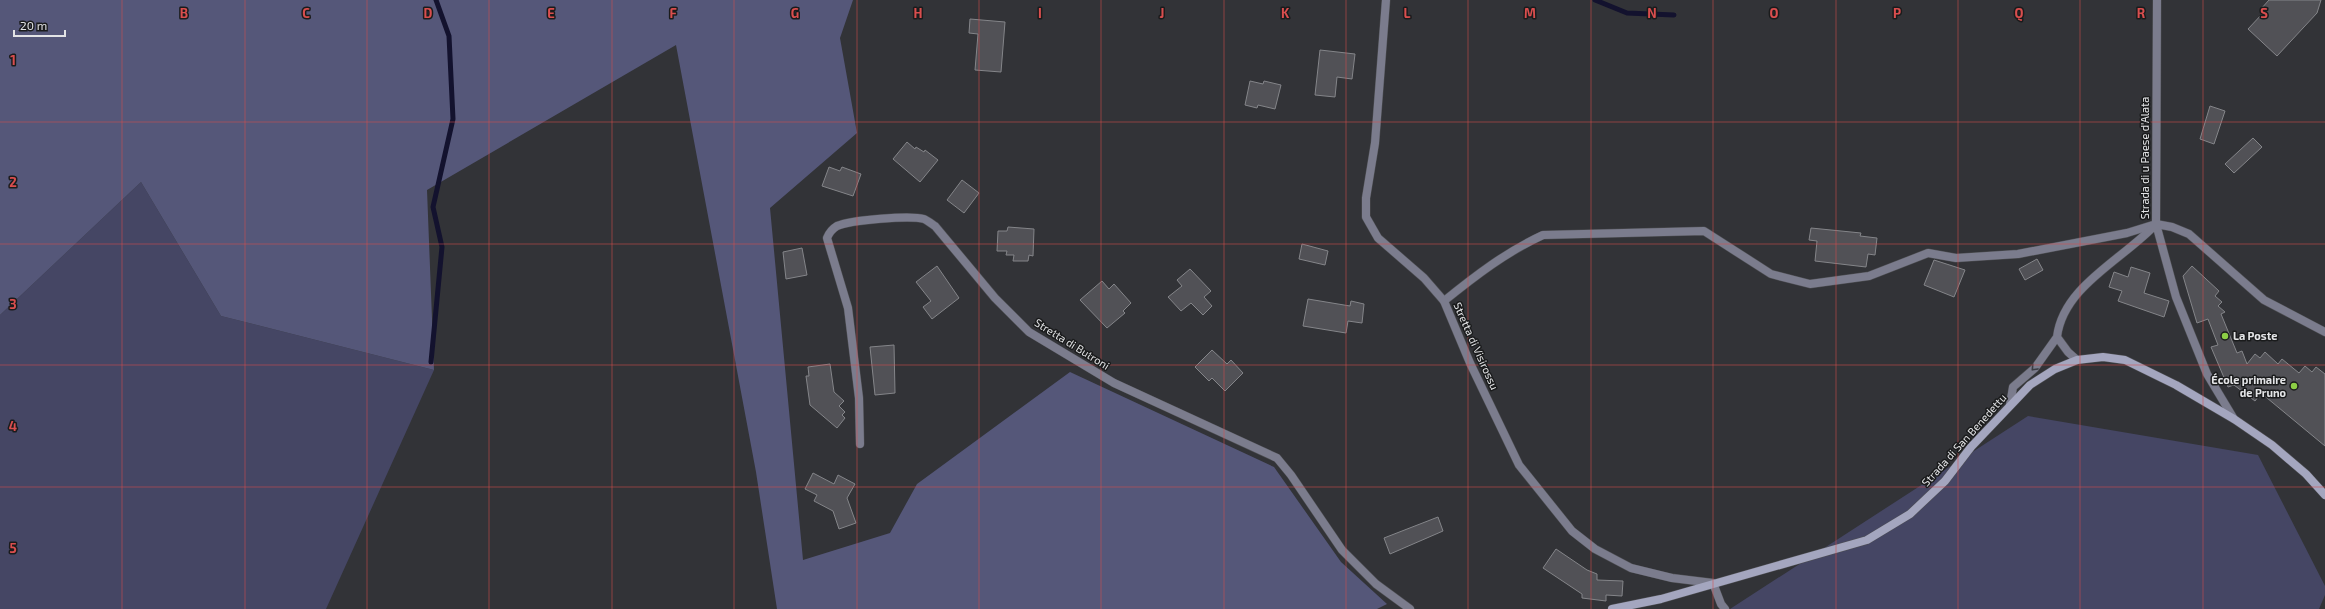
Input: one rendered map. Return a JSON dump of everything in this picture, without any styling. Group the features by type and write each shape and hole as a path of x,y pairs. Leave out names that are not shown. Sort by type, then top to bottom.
{"street":[{"name":"Stretta di Visirossu","path":"1386,0 1375,143 1366,198 1366,218 1378,238 1424,278 1444,301 1470,363 1519,465 1572,531 1595,549 1630,568 1672,578 1713,583"},
{"name":"Strada di u Paese d'Alata","path":"2157,0 2156,224 2176,298 2207,374 2234,419"},
{"name":"Stretta di Butroni","path":"860,444 859,398 848,308 827,238 831,231 837,226 875,219 916,218 926,220 935,226 995,298 1029,332 1114,383 1277,458 1291,475 1342,550 1376,584 1410,609"},
{"path":"1444,301 1478,274 1519,246 1543,235 1704,231 1771,274 1810,284 1869,276 1928,253 1956,258 2018,254 2127,233 2156,224 2172,226 2189,234 2264,300 2325,332"},
{"path":"2010,405 2013,388 2035,368 2057,337 2059,322 2084,288 2142,239 2156,224"},
{"path":"2057,337 2068,352 2077,360"},
{"name":"Strada di San Benedettu","path":"1612,609 1661,599 1867,540 1910,514 1939,487 1971,447 2030,385 2054,369 2077,360 2103,357 2125,360 2176,385 2234,419 2272,445 2306,474 2325,495"},
{"path":"1713,583 1721,604 1725,609"}],"shaded area":[{"path":"0,0 853,0 840,38 857,133 770,208 803,560 890,533 917,484 1070,372 1274,467 1341,562 1387,604 1377,609 777,609 756,472 676,45 427,190 434,370 221,316 141,182 0,315"},
{"path":"141,182 221,316 434,370 326,609 0,609 0,315"},
{"path":"2028,416 2258,455 2325,586 2325,595 2319,609 1730,609"}],"building":[{"path":"2269,0 2321,0 2317,13 2277,56 2248,29 2263,13 2260,10"},
{"path":"970,19 1005,22 1001,72 975,70 978,34 969,33"},
{"path":"1320,50 1355,54 1352,79 1337,77 1335,97 1315,95"},
{"path":"1250,81 1263,84 1264,81 1281,85 1275,109 1258,105 1257,108 1245,105"},
{"path":"2210,106 2225,111 2214,144 2200,139"},
{"path":"2253,138 2262,147 2234,173 2225,164"},
{"path":"907,142 915,149 916,147 924,152 925,150 938,160 920,182 893,159"},
{"path":"829,167 840,171 842,167 861,174 853,196 822,186"},
{"path":"962,180 979,193 964,213 947,200"},
{"path":"1008,227 1034,229 1033,256 1029,255 1028,261 1013,261 1014,255 1006,255 1007,251 997,251 998,231 1007,231"},
{"path":"1811,228 1861,233 1860,236 1877,238 1875,255 1868,254 1866,267 1815,261 1817,241 1809,240"},
{"path":"1302,244 1328,251 1325,265 1299,259"},
{"path":"802,248 807,275 786,279 783,252"},
{"path":"2037,259 2043,270 2025,280 2019,269"},
{"path":"1934,260 1965,270 1954,297 1924,285"},
{"path":"937,266 959,298 932,319 923,307 931,301 916,282"},
{"path":"2192,266 2219,291 2215,296 2222,302 2218,306 2225,312 2221,314 2237,353 2242,351 2247,364 2255,354 2260,358 2265,352 2278,364 2282,359 2299,373 2305,366 2312,372 2316,367 2325,374 2325,446 2261,393 2255,401 2234,385 2228,387 2211,347 2218,345 2208,319 2197,323 2183,276"},
{"path":"2131,267 2150,273 2144,293 2169,301 2164,317 2118,301 2122,291 2109,287 2114,272 2128,277"},
{"path":"1190,269 1211,291 1204,297 1212,306 1203,315 1191,303 1181,311 1168,297 1182,286 1177,280"},
{"path":"1102,281 1109,289 1114,284 1131,303 1123,311 1125,313 1107,328 1080,300"},
{"path":"1308,299 1350,306 1351,301 1364,304 1362,323 1348,321 1346,333 1303,326"},
{"path":"894,345 895,393 875,395 870,347"},
{"path":"1212,350 1227,364 1231,360 1243,373 1225,391 1212,378 1209,381 1195,367"},
{"path":"830,364 834,392 844,401 839,406 845,412 842,415 845,418 837,428 810,405 806,376 809,376 808,367"},
{"path":"813,473 834,484 838,475 855,484 847,498 856,523 839,529 833,511 814,501 817,495 805,489"},
{"path":"1438,517 1443,531 1390,554 1384,538"},
{"path":"1556,549 1587,570 1597,574 1597,580 1623,581 1622,596 1606,595 1606,601 1582,598 1582,594 1543,568"}],"waterway":[{"path":"431,362 442,247 433,207 453,119 449,36 436,0"},
{"path":"1595,0 1627,13 1674,15"}],"place":[{"name":"La Poste","path":"2225,336"},
{"name":"École primaire de Pruno","path":"2294,386"}]}
